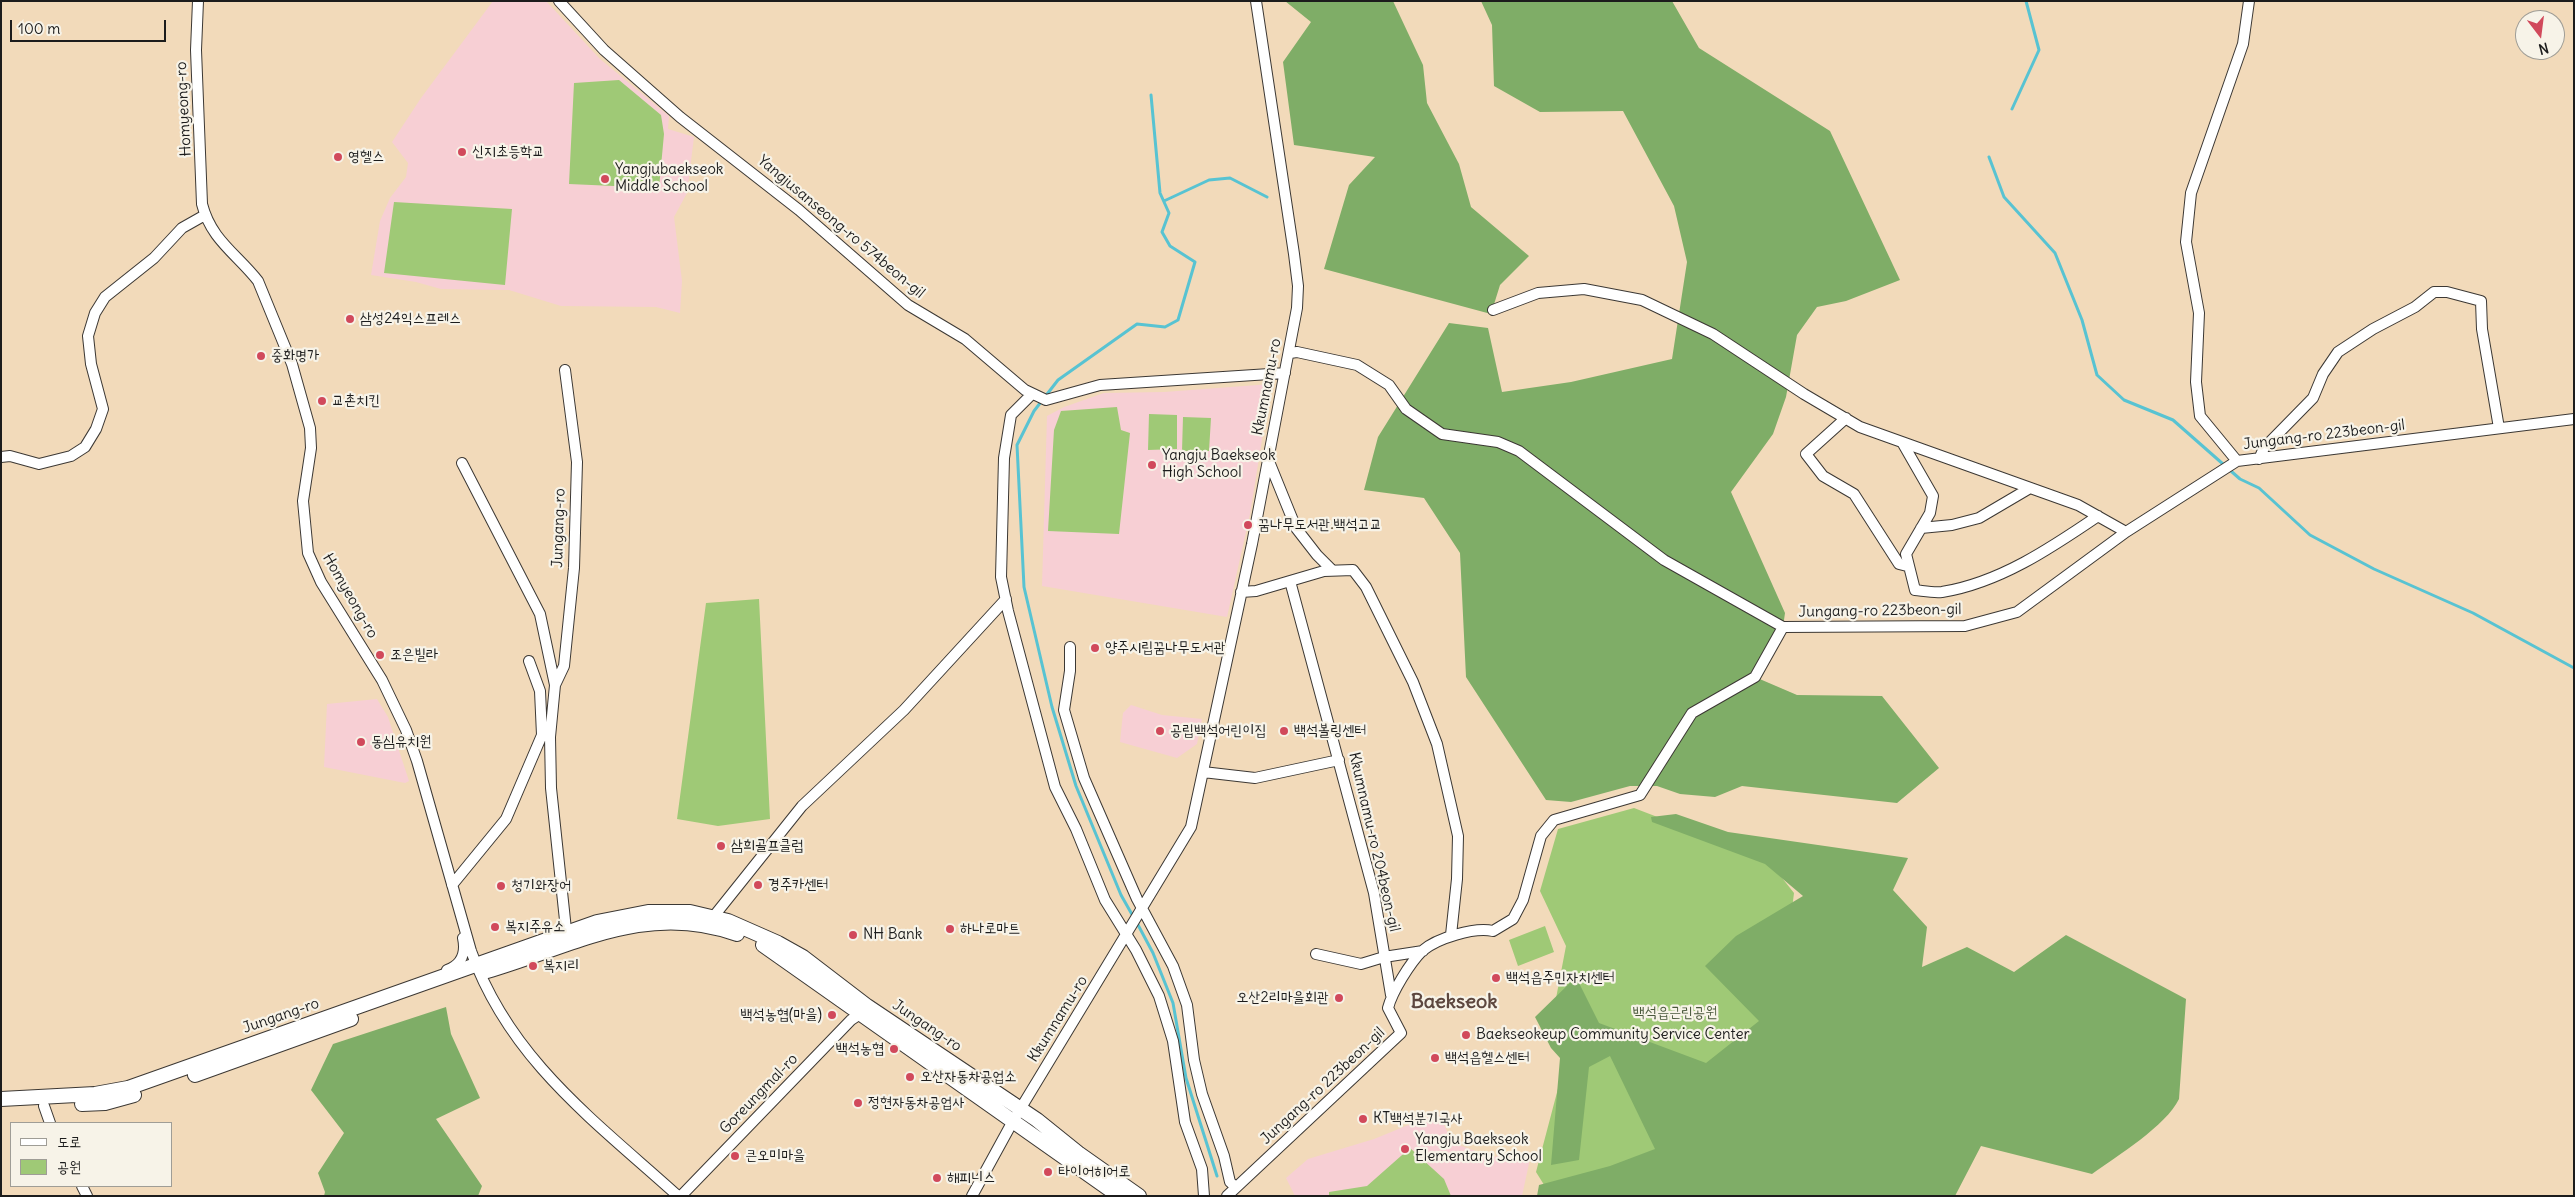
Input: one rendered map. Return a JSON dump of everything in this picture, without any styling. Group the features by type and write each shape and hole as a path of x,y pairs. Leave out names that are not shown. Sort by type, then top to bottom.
{"main road":[{"name":"Jungang-ro","path":"710,921 770,948 860,1014 1139,1196"},
{"name":"Jungang-ro","path":"1,1099 95,1094 128,1088 400,993 477,969 526,960 567,939 649,922 710,921 747,929 803,956 863,1003 1017,1116 1119,1196"},
{"name":"Jungang-ro","path":"1,1108 105,1103 148,1091 477,969"}],"street":[{"name":"Homyeong-ro","path":"198,1 196,50 202,204 205,215 230,253 258,281 292,364 310,428 311,448 303,502 308,553 321,582 382,680 403,722 417,761 477,969"},
{"name":"Yangjusanseong-ro 574beon-gil","path":"559,1 604,50 680,117 799,210 908,305 965,339 1025,390 1039,397"},
{"name":"Kkumnamu-ro","path":"972,1196 1017,1116 1191,827 1290,353 1297,308 1298,286 1256,1"},
{"path":"2235,462 2200,416 2196,382 2199,313 2186,242 2191,193 2243,44 2249,1"},
{"path":"1,457 10,456 39,464 71,456 85,447 96,428 103,409 91,364 88,336 95,313 105,298 154,258 182,228 205,215"},
{"path":"1493,310 1538,293 1584,290 1642,300 1713,334 1860,427 2078,505 2126,532"},
{"path":"2259,459 2264,448 2313,398 2323,374 2338,352 2373,329 2415,307 2434,292 2447,292 2481,301 2482,329 2499,428"},
{"path":"1290,353 1297,352 1357,365 1388,385 1406,408 1442,434 1498,442 1519,451 1664,560 1783,628"},
{"name":"Jungang-ro","path":"565,370 578,462 572,604 564,666 556,685 550,737 550,764 567,939"},
{"path":"1204,1196 1202,1169 1185,1122 1173,1041 1158,996 1136,950 1126,937 1106,900 1076,829 1055,787 1001,577 1004,458 1011,415 1039,397 1100,385 1285,373"},
{"path":"1846,418 1806,454 1823,476 1854,494 1899,564 1907,566"},
{"name":"Jungang-ro 223beon-gil","path":"1227,1196 1401,1033 1388,1008 1391,995 1422,951 1451,935 1485,929 1493,931 1513,919 1523,900 1541,836 1554,820 1640,795 1692,713 1755,677 1783,628 1965,626 2016,612 2126,532 2235,462 2574,419"},
{"path":"1902,442 1933,496 1930,513 1906,554 1907,566 1915,590 1940,592 1983,582 2052,547 2098,516"},
{"path":"1268,459 1296,528 1316,555 1332,570"},
{"name":"Jungang-ro","path":"462,463 540,614 556,685"},
{"path":"1921,528 1952,526 1979,518 2030,488"},
{"path":"1241,592 1256,591 1332,570 1353,570 1366,588 1413,682 1437,744 1458,836 1457,879 1451,935"},
{"name":"Kkumnamu-ro 204beon-gil","path":"1290,581 1340,760 1374,893 1391,995"},
{"path":"710,921 802,806 904,710 1006,600"},
{"path":"1070,647 1070,671 1064,710 1084,778 1141,908 1173,966 1187,1004 1194,1060 1202,1094 1224,1156 1230,1182 1236,1187"},
{"path":"400,993 419,981 455,967 461,960 464,941 455,908 453,889 506,819 542,736 540,691 528,661"},
{"path":"1203,772 1255,778 1340,760"},
{"path":"1316,954 1361,964 1384,956 1422,951"},
{"path":"477,969 513,1035 533,1061 556,1085 679,1196"},
{"name":"Goreungmal-ro","path":"679,1196 850,1020 860,1014"},
{"path":"44,1106 50,1122"}],"shaded area":[{"path":"493,1 546,1 600,59 669,116 668,129 694,137 687,193 674,217 682,281 680,313 656,307 561,306 509,290 441,289 416,282 371,275 380,221 390,198 406,177 408,163 392,142 421,98"},
{"name":"Yangju Baekseok High School","path":"1271,384 1250,514 1227,617 1042,586 1047,416 1064,407 1104,393 1164,392"},
{"name":"동심유치원","path":"377,699 388,717 409,781 405,783 324,767 327,704"},
{"name":"공립백석어린이집","path":"1131,705 1162,715 1202,719 1197,744 1177,758 1120,742 1123,713"},
{"name":"Yangju Baekseok Elementary School","path":"1438,1113 1453,1143 1493,1157 1502,1155 1530,1159 1522,1196 1295,1196 1286,1178 1308,1159 1374,1139"}],"green space":[{"path":"1285,1 1393,1 1423,65 1427,103 1459,164 1471,207 1529,256 1500,285 1491,314 1324,269 1349,185 1375,157 1294,145 1283,62 1311,22"},
{"path":"1481,1 1672,1 1699,48 1830,131 1900,280 1846,301 1817,307 1797,335 1786,397 1773,434 1731,492 1785,613 1783,627 1755,677 1797,695 1882,696 1939,768 1897,803 1742,786 1715,797 1680,794 1657,786 1630,786 1571,802 1546,800 1466,677 1460,553 1424,498 1364,490 1378,437 1449,323 1488,328 1502,392 1571,382 1672,359 1687,262 1674,206 1623,111 1540,112 1494,86 1492,25"},
{"path":"619,80 661,115 664,134 659,188 569,184 574,83"},
{"path":"394,202 512,209 505,285 384,273"},
{"path":"1117,407 1121,430 1130,433 1119,534 1048,531 1054,430 1061,411"},
{"path":"1149,414 1177,415 1177,449 1148,450"},
{"path":"1183,417 1211,418 1209,451 1182,451"},
{"path":"759,599 770,819 718,826 677,819 706,603"},
{"name":"백석읍근린공원","path":"1634,808 1767,859 1794,893 1790,925 1798,1086 1551,1196 1536,1172 1565,1062 1553,1014 1566,946 1540,891 1558,829"},
{"path":"1676,814 1728,832 1908,858 1893,890 1927,927 1922,967 1967,947 2014,972 2066,935 2186,999 2179,1099 2173,1109 2152,1130 2092,1174 1981,1146 1955,1196 1537,1196 1539,1185 1610,1166 1655,1149 1610,1056 1589,1067 1579,1160 1551,1165 1560,1058 1551,1048 1535,1017 1576,977 1599,1023 1706,1063 1759,1021 1705,966 1736,936 1803,896 1765,864 1652,822 1651,817"},
{"path":"1545,926 1554,952 1518,966 1509,940"},
{"path":"446,1007 451,1034 480,1098 436,1119 482,1186 478,1196 324,1196 325,1192 318,1173 344,1133 311,1090 333,1044"},
{"path":"1410,1148 1444,1179 1451,1196 1329,1196 1329,1192 1367,1186"}],"waterway":[{"path":"2012,109 2039,50 2026,1"},
{"path":"1134,918 1121,895 1076,786 1052,707 1024,587 1017,445 1034,411 1058,380 1137,324 1165,327 1178,320 1195,262 1170,246 1162,232 1169,213 1160,193 1151,95"},
{"path":"1989,157 2004,197 2055,253 2082,320 2097,375 2124,400 2173,420 2240,479 2259,488 2310,535 2374,569 2473,613 2574,668"},
{"path":"1164,201 1209,180 1230,178 1267,197"},
{"path":"1137,923 1153,953 1173,1003 1186,1078 1217,1176"}],"place":[{"name":"신지초등학교","path":"462,152"},
{"name":"영헬스","path":"338,157"},
{"name":"Yangjubaekseok Middle School","path":"605,179"},
{"name":"삼성24익스프레스","path":"350,319"},
{"name":"중화명가","path":"261,356"},
{"name":"교촌치킨","path":"322,401"},
{"name":"Yangju Baekseok High School","path":"1152,465"},
{"name":"꿈나무도서관.백석고교","path":"1248,525"},
{"name":"양주시립꿈나무도서관","path":"1095,648"},
{"name":"조은빌라","path":"380,655"},
{"name":"공립백석어린이집","path":"1160,731"},
{"name":"백석볼링센터","path":"1284,731"},
{"name":"동심유치원","path":"361,742"},
{"name":"삼희골프클럽","path":"721,846"},
{"name":"경주카센터","path":"758,885"},
{"name":"청기와장어","path":"501,886"},
{"name":"복지주유소","path":"495,927"},
{"name":"하나로마트","path":"950,929"},
{"name":"NH Bank","path":"853,935"},
{"name":"복지리","path":"533,966"},
{"name":"백석읍주민자치센터","path":"1496,978"},
{"name":"오산2리마을회관","path":"1339,998"},
{"name":"백석농협(마을)","path":"832,1015"},
{"name":"Baekseokeup Community Service Center","path":"1466,1035"},
{"name":"백석농협","path":"894,1049"},
{"name":"백석읍헬스센터","path":"1435,1058"},
{"name":"오산자동차공업소","path":"910,1077"},
{"name":"정현자동차공업사","path":"858,1103"},
{"name":"KT백석분기국사","path":"1363,1119"},
{"name":"Yangju Baekseok Elementary School","path":"1405,1149"},
{"name":"큰오미마을","path":"735,1156"},
{"name":"타이어히어로","path":"1048,1172"},
{"name":"해피니스","path":"937,1178"}],"district":[{"name":"Baekseok","path":"1454,1002"}]}
